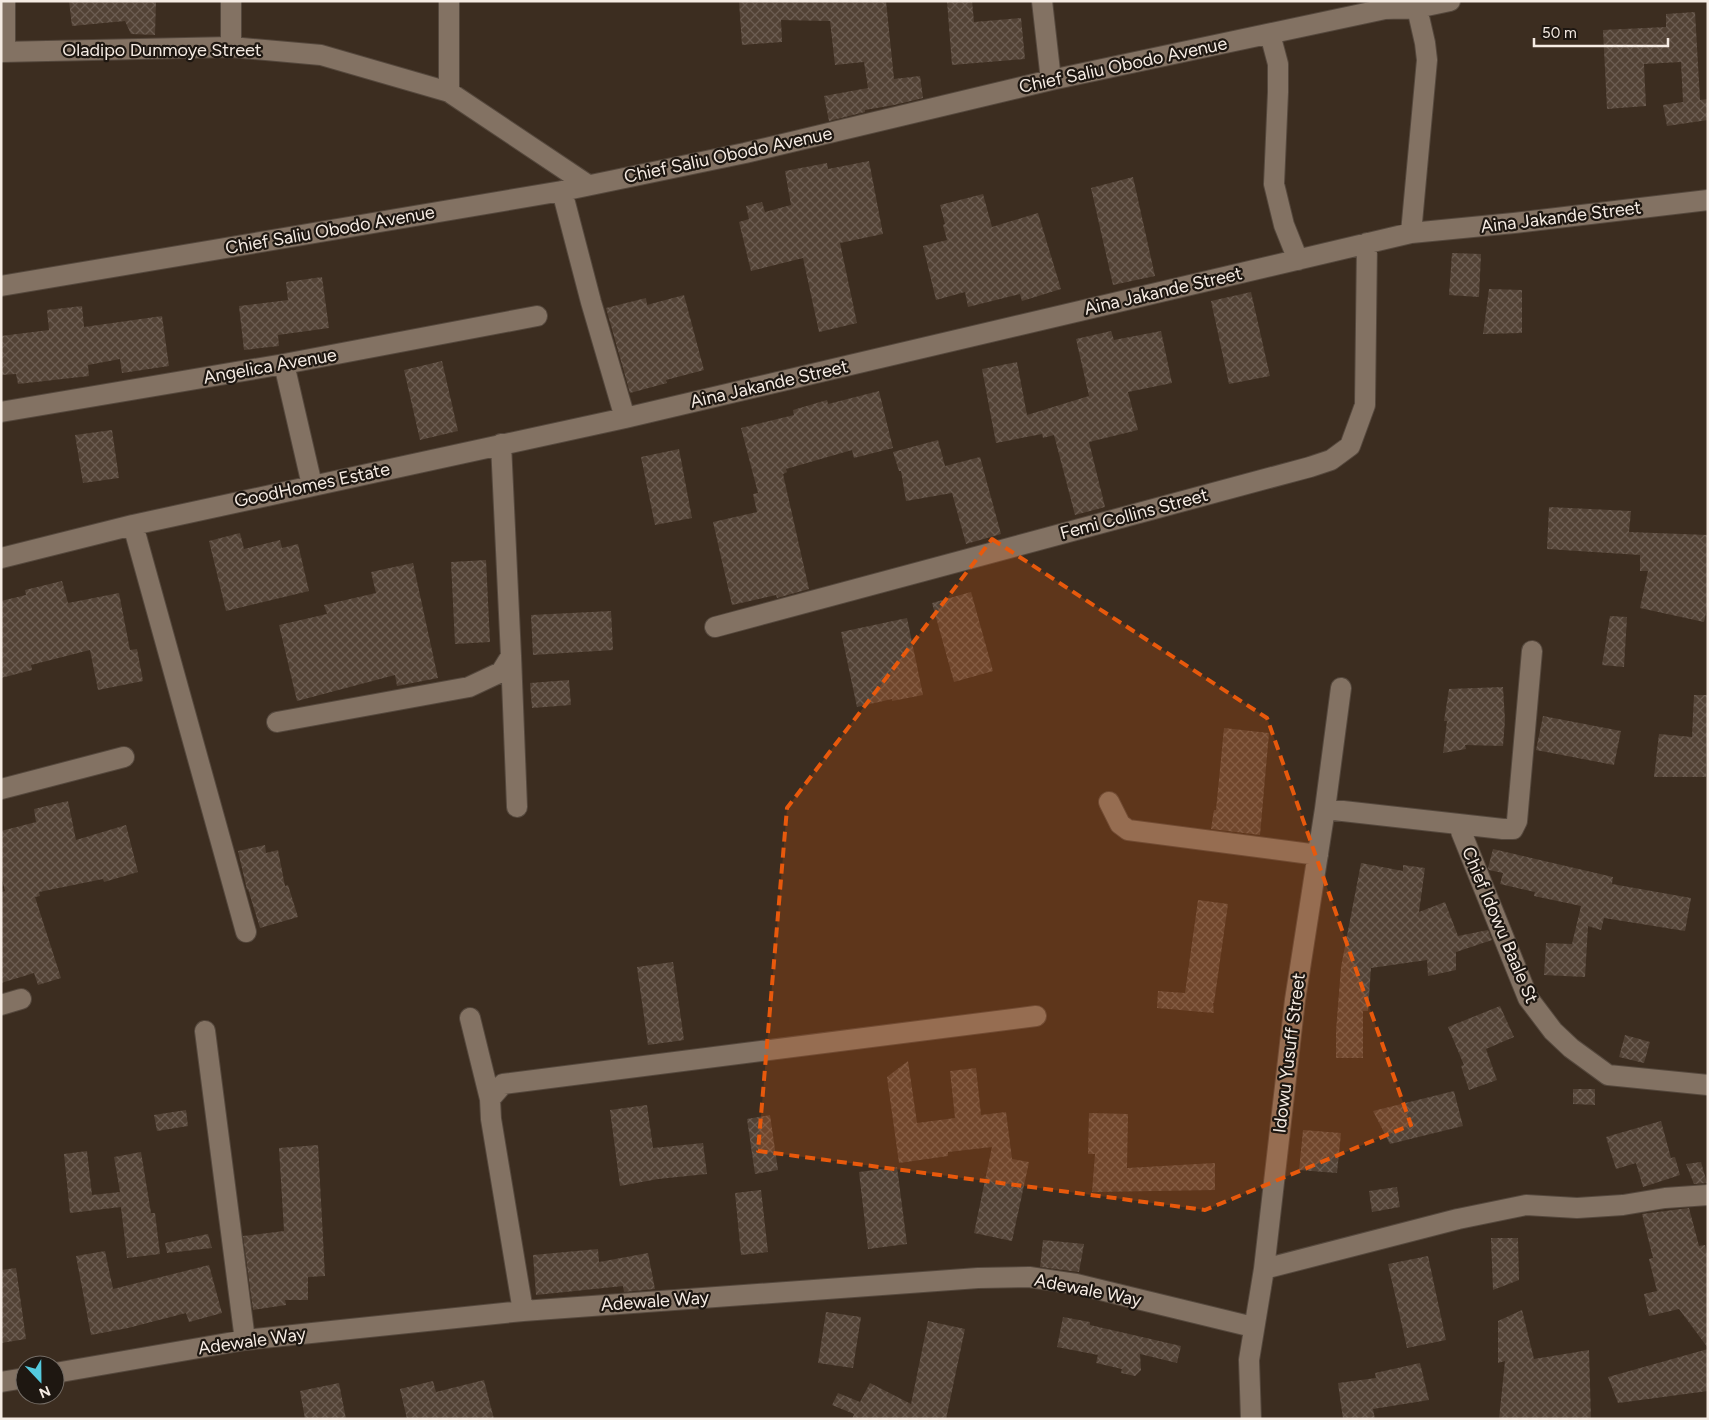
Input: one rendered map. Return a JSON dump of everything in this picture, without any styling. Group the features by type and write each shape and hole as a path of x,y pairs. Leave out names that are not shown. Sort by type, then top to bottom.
{"street":[{"path":"3,52 5,1"},
{"path":"231,1 231,47"},
{"path":"449,1 449,92"},
{"path":"1042,1 1051,80"},
{"name":"Chief Saliu Obodo Avenue","path":"1,286 562,191 745,153 1051,80 1385,9 1416,8 1450,1"},
{"path":"1411,233 1427,60 1425,43 1416,8"},
{"path":"1270,34 1278,64 1274,184 1284,225 1298,260"},
{"name":"Oladipo Dunmoye Street","path":"3,52 231,47 320,56 449,92 588,185"},
{"path":"562,191 591,302 625,418"},
{"name":"Aina Jakande Street","path":"625,418 1411,233 1708,200"},
{"name":"Femi Collins Street","path":"715,627 1331,460 1350,446 1365,405 1367,243"},
{"name":"Angelica Avenue","path":"1,412 284,364 537,316"},
{"path":"284,364 312,485"},
{"name":"GoodHomes Estate","path":"1,558 133,525 625,418"},
{"path":"501,444 517,807"},
{"path":"133,525 246,932"},
{"path":"1325,809 1513,829 1518,821 1532,651"},
{"path":"277,722 469,687 501,672 511,656"},
{"name":"Idowu Yusuff Street","path":"1251,1419 1249,1360 1264,1269 1294,1000 1325,809 1341,688"},
{"path":"1,789 124,758"},
{"path":"1109,802 1120,824 1128,830 1318,855"},
{"name":"Chief Idowu Baale St","path":"1458,824 1528,998 1553,1031 1570,1048 1608,1074 1708,1085"},
{"path":"1,1005 21,1000"},
{"path":"490,1099 503,1084 1036,1016"},
{"path":"470,1018 490,1099 491,1119 523,1311"},
{"path":"206,1031 245,1340"},
{"path":"1264,1269 1458,1219 1526,1205 1577,1208 1623,1205 1665,1198 1708,1194"},
{"name":"Adewale Way","path":"65,1371 245,1340 523,1311 978,1278 1029,1278 1076,1284 1254,1327"},
{"path":"1,1382 15,1380"}],"highlighted area":[{"path":"992,539 1267,718 1411,1125 1205,1210 758,1151 787,808"}],"building":[{"path":"69,1 156,1 155,35 131,34 125,21 72,26"},
{"path":"739,1 886,1 894,79 920,76 923,98 865,110 865,112 829,121 824,96 868,88 864,62 835,65 830,21 781,20 782,42 742,45"},
{"path":"947,1 972,1 974,22 1021,18 1025,59 952,65"},
{"path":"1695,12 1700,100 1708,99 1708,120 1667,126 1663,105 1683,102 1681,62 1644,64 1646,106 1607,109 1603,30 1666,27 1666,14"},
{"path":"869,161 883,234 840,243 857,323 819,332 803,258 751,271 739,222 749,219 746,206 762,202 765,212 791,205 785,171 827,163 828,169"},
{"path":"1133,177 1155,276 1113,285 1091,188"},
{"path":"983,194 992,227 1038,213 1061,289 1022,301 1020,294 968,307 965,292 936,300 923,246 947,240 940,205"},
{"path":"1452,253 1481,254 1479,297 1449,295"},
{"path":"322,277 329,328 278,335 279,346 244,350 239,306 288,300 286,282"},
{"path":"1489,289 1522,290 1522,333 1483,334"},
{"path":"1251,292 1270,376 1229,384 1211,301"},
{"path":"684,295 704,370 666,380 667,383 630,393 606,308 646,298 647,305"},
{"path":"82,306 84,327 162,316 169,366 122,373 120,359 88,365 89,376 18,384 16,374 1,375 1,336 49,330 47,310"},
{"path":"1111,331 1114,340 1161,331 1172,383 1128,392 1138,430 1089,442 1105,507 1075,515 1054,435 1043,438 1042,434 996,443 982,369 1017,362 1027,415 1089,396 1076,339"},
{"path":"442,361 458,431 420,440 404,370"},
{"path":"879,391 893,448 854,458 852,450 786,469 787,472 783,474 809,589 777,598 776,595 732,605 713,522 757,512 753,494 758,493 741,428 794,415 793,410 827,400 828,404"},
{"path":"112,430 119,478 83,483 75,435"},
{"path":"938,440 945,466 980,457 1001,534 966,544 952,493 906,501 901,471 899,471 893,452"},
{"path":"679,449 692,518 655,525 641,457"},
{"path":"1549,507 1631,511 1629,532 1708,535 1708,604 1704,622 1640,608 1648,571 1640,571 1640,555 1547,549"},
{"path":"240,533 244,549 280,540 282,548 298,544 309,591 226,611 209,541"},
{"path":"486,560 490,642 455,644 451,562"},
{"path":"413,563 438,678 397,686 395,675 297,701 279,625 327,614 324,605 376,593 371,572"},
{"path":"62,581 68,603 119,593 130,650 137,649 143,681 98,690 90,650 31,665 32,670 1,678 1,601 26,595 25,590"},
{"path":"971,592 993,671 954,682 932,603"},
{"path":"611,611 613,650 533,655 531,615"},
{"path":"1610,616 1627,617 1624,667 1602,665"},
{"path":"907,618 923,695 892,701 892,699 857,707 841,632"},
{"path":"569,680 571,705 532,708 530,683"},
{"path":"1503,687 1505,720 1503,746 1465,745 1466,749 1443,753 1447,721 1444,721 1449,689"},
{"path":"1694,695 1708,695 1706,777 1654,777 1659,734 1692,737"},
{"path":"1543,716 1621,731 1614,765 1536,750"},
{"path":"1224,728 1269,733 1260,835 1211,829 1214,810 1216,810"},
{"path":"68,801 76,840 126,825 138,872 104,882 103,879 39,892 40,896 35,897 61,978 38,985 34,973 1,983 1,892 5,891 1,876 1,831 36,822 34,809"},
{"path":"265,845 266,853 278,850 285,886 288,885 298,917 260,928 247,890 238,851"},
{"path":"1493,849 1613,877 1612,884 1691,898 1685,931 1604,918 1601,930 1588,926 1585,977 1544,975 1546,943 1572,944 1581,906 1534,896 1535,892 1500,884 1503,873 1489,870 1488,868"},
{"path":"1361,863 1403,871 1403,865 1425,868 1419,912 1445,902 1458,936 1488,930 1492,940 1456,952 1456,970 1428,976 1427,960 1371,968 1368,1011 1363,1011 1363,1058 1336,1058 1341,967"},
{"path":"1198,900 1228,904 1213,1003 1214,1013 1157,1008 1158,991 1185,993"},
{"path":"673,962 684,1040 648,1045 637,967"},
{"path":"1500,1006 1514,1037 1486,1049 1497,1080 1469,1090 1461,1066 1464,1065 1448,1027"},
{"path":"1625,1035 1650,1042 1644,1063 1619,1057"},
{"path":"908,1061 917,1123 955,1118 950,1071 976,1068 981,1115 1006,1112 1012,1159 1029,1162 1012,1241 974,1233 992,1147 948,1152 948,1156 899,1163 887,1077"},
{"path":"1573,1089 1595,1089 1595,1105 1573,1104"},
{"path":"1454,1091 1463,1126 1390,1144 1373,1111"},
{"path":"647,1105 653,1148 703,1143 707,1174 658,1179 620,1186 610,1110"},
{"path":"186,1110 188,1126 157,1131 154,1115"},
{"path":"1089,1113 1128,1114 1127,1168 1215,1163 1215,1190 1092,1192 1095,1154 1088,1154"},
{"path":"770,1115 778,1170 755,1174 747,1119"},
{"path":"1661,1121 1671,1158 1675,1157 1680,1175 1643,1187 1636,1163 1616,1169 1606,1137"},
{"path":"1303,1130 1341,1133 1337,1173 1299,1170"},
{"path":"318,1145 325,1276 308,1277 308,1300 285,1300 286,1305 253,1310 243,1236 284,1231 279,1148"},
{"path":"87,1151 92,1195 120,1192 114,1157 141,1152 151,1213 155,1213 160,1254 127,1258 121,1207 70,1213 64,1154"},
{"path":"1701,1162 1707,1183 1694,1184 1686,1164"},
{"path":"897,1167 907,1244 868,1249 859,1172"},
{"path":"1397,1187 1400,1207 1372,1212 1369,1191"},
{"path":"761,1190 768,1252 741,1255 735,1193"},
{"path":"1689,1208 1699,1246 1705,1245 1708,1258 1708,1348 1679,1309 1649,1316 1644,1294 1657,1291 1649,1259 1653,1258 1642,1214"},
{"path":"208,1234 212,1248 167,1253 165,1243"},
{"path":"1491,1238 1518,1238 1519,1280 1493,1290"},
{"path":"1043,1240 1084,1244 1079,1272 1040,1267"},
{"path":"598,1249 599,1262 648,1253 655,1289 624,1292 623,1286 536,1295 533,1255"},
{"path":"105,1251 113,1289 209,1265 222,1313 189,1322 186,1313 128,1328 91,1335 76,1256"},
{"path":"1428,1256 1446,1340 1407,1348 1388,1264"},
{"path":"16,1268 26,1339 1,1343 1,1270"},
{"path":"1522,1310 1534,1359 1589,1350 1591,1419 1499,1419 1505,1361 1498,1363 1498,1321"},
{"path":"826,1312 861,1317 853,1368 818,1363"},
{"path":"1063,1317 1090,1322 1090,1325 1181,1346 1177,1363 1140,1354 1141,1370 1135,1376 1121,1373 1122,1369 1096,1363 1098,1355 1057,1347"},
{"path":"928,1321 965,1329 946,1419 852,1419 854,1414 832,1405 838,1393 860,1402 870,1383 911,1404"},
{"path":"1708,1349 1708,1391 1618,1403 1608,1377"},
{"path":"1420,1363 1429,1400 1373,1409 1375,1419 1343,1419 1338,1383 1376,1378 1375,1373"},
{"path":"484,1380 494,1419 407,1419 400,1389 433,1381 436,1392"},
{"path":"339,1383 346,1419 305,1419 300,1391"}]}
